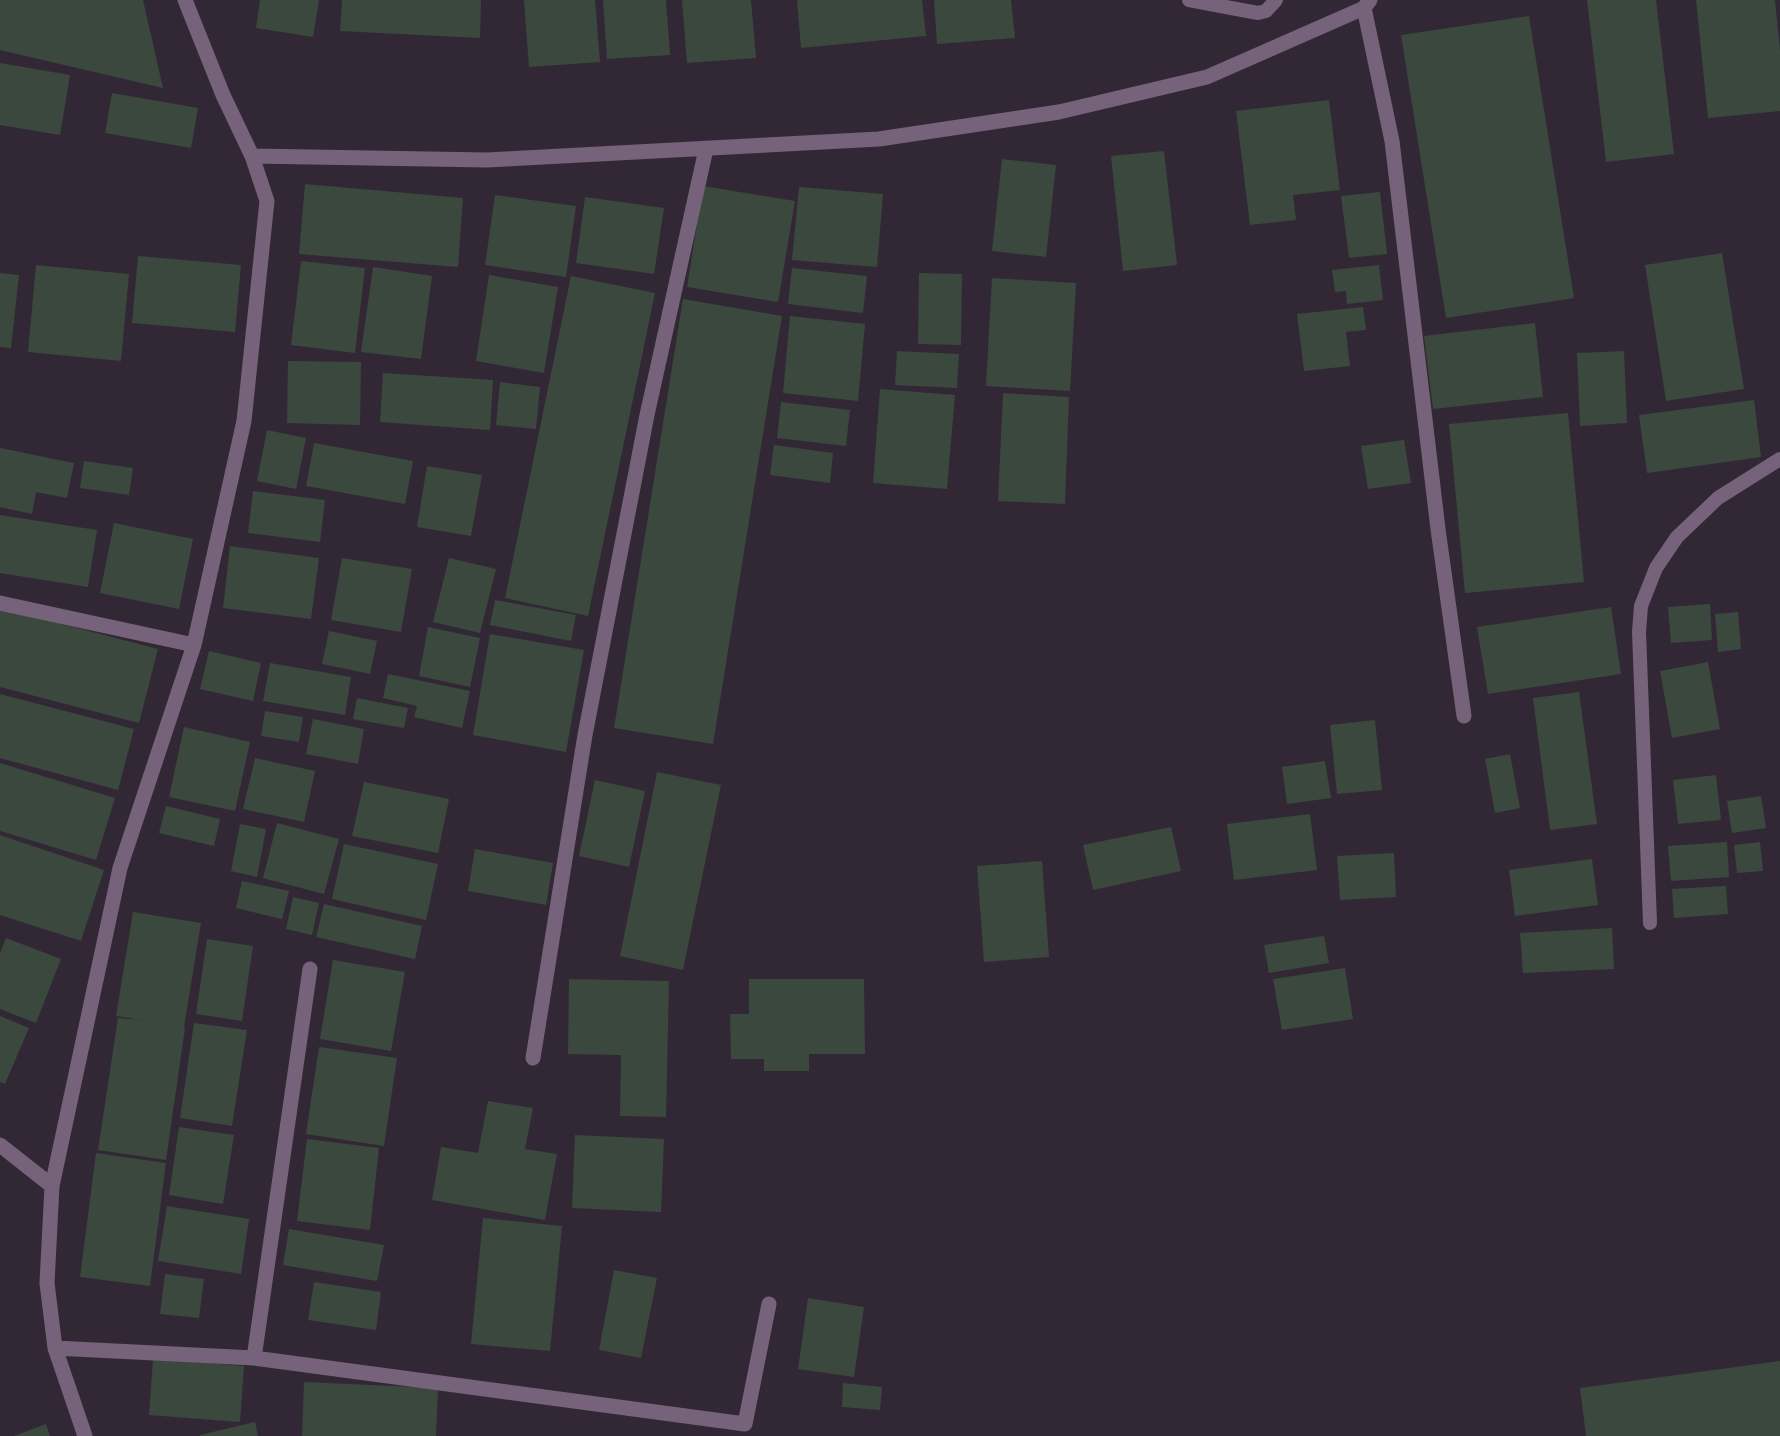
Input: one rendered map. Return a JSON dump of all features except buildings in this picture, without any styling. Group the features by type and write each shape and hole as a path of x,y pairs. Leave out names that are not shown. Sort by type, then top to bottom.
{"street":[{"path":"85,1436 55,1348 47,1283 52,1186 120,868 194,645 244,421 267,201 252,156 223,95 185,0"},
{"path":"252,156 487,160 879,140 1059,112 1207,77 1367,4 1392,141 1438,529 1464,716"},
{"path":"533,1058 587,724 647,415 706,149"},
{"path":"0,603 194,645"},
{"path":"254,1358 310,969"},
{"path":"0,1145 52,1186"},
{"path":"55,1348 254,1358 745,1424 769,1304"}],"lane":[{"path":"1189,0 1258,13 1266,11 1276,0"},
{"path":"1650,923 1639,632 1641,606 1656,567 1677,537 1718,498 1780,459"}]}
